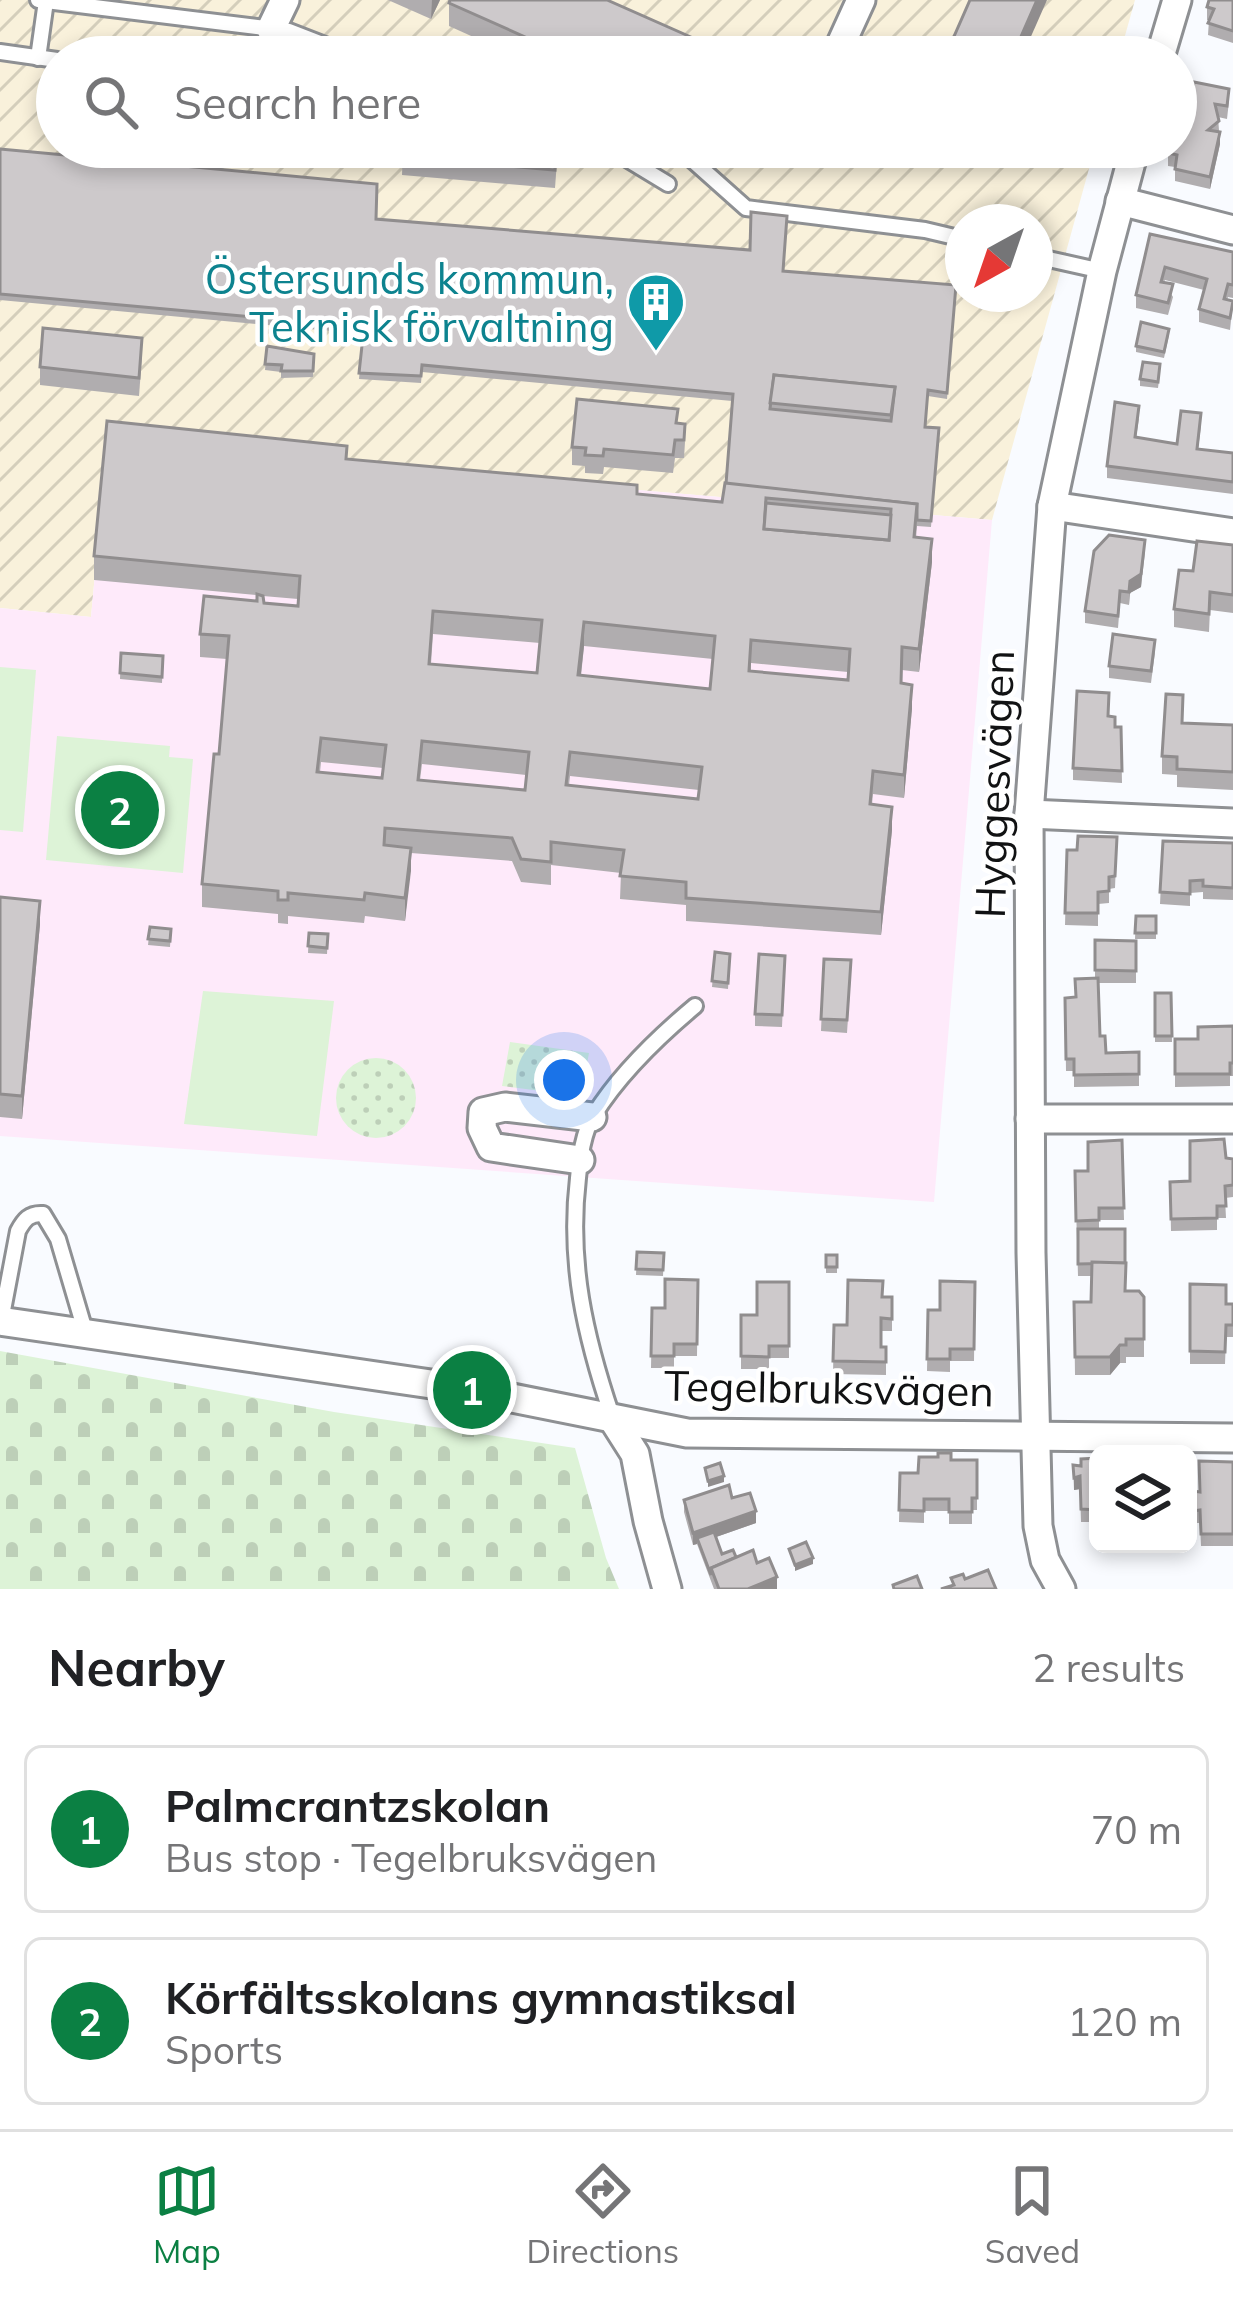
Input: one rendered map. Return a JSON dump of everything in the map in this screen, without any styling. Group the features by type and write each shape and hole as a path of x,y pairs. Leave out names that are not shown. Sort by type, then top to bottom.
{"street":[{"path":"271,29 285,0"},
{"path":"845,36 861,0"},
{"path":"1166,36 1177,0"},
{"name":"Hyggesvägen","path":"1061,1589 1046,1560 1038,1526 1029,814 1052,506 1129,168"},
{"path":"1120,201 1233,230"},
{"path":"1052,506 1233,533"},
{"path":"1029,814 1233,823"},
{"path":"580,1160 491,1147 482,1128 483,1112 505,1107 592,1117"},
{"path":"1030,1118 1233,1119"},
{"name":"Tegelbruksvägen","path":"0,1321 545,1402 687,1433 1233,1438"},
{"path":"614,1420 635,1454 647,1521 667,1589"}],"lane":[{"path":"40,36 42,1 302,36"},
{"path":"0,52 36,58"},
{"path":"642,168 668,184"},
{"path":"702,168 746,208 945,234"},
{"path":"1053,260 1102,271"},
{"path":"614,1420 589,1347 575,1277 572,1228 580,1160 592,1117 650,1046 695,1006"},
{"path":"0,1321 18,1232 35,1206 58,1239 86,1334"}],"shaded area":[{"path":"0,0 1135,0 1125,36 36,36 36,168 1089,168 1053,299 1053,204 945,204 945,312 1049,312 992,520 107,445 91,617 0,608"},
{"path":"107,445 992,520 934,1202 0,1136 0,608 91,617"}],"green space":[{"path":"0,667 36,670 23,832 0,830"},
{"path":"57,736 170,746 169,757 193,759 183,873 46,860"},
{"path":"203,991 334,1001 317,1136 184,1124"},
{"path":"510,1042 589,1053 581,1096 502,1086"},
{"path":"376,1058 404,1070 416,1098 404,1126 376,1138 348,1126 336,1098 348,1070"},
{"path":"0,1351 334,1412 575,1448 619,1589 0,1589"}],"building":[{"path":"607,0 688,36 523,36 449,3"},
{"path":"970,0 1037,0 1021,36 954,36"},
{"path":"1209,0 1233,0 1233,31 1208,23 1214,9 1207,7"},
{"path":"1197,83 1229,89 1227,106 1215,104 1219,121 1208,130 1220,132 1210,177 1175,169 1197,168"},
{"name":"Östersunds kommun, Teknisk förvaltning","path":"0,149 36,152 36,168 205,168 377,184 376,219 750,250 751,212 787,216 783,271 945,284 945,312 954,312 947,393 928,390 925,427 939,428 931,521 917,520 917,504 726,484 733,394 422,365 421,376 359,373 364,327 0,294","holes":["774,375 895,387 891,421 770,409"]},
{"path":"1150,234 1233,252 1233,285 1228,284 1224,299 1233,301 1230,318 1199,309 1207,279 1165,267 1161,282 1173,284 1168,303 1136,295"},
{"path":"1141,322 1169,329 1164,352 1136,346"},
{"path":"43,328 142,338 139,378 40,367"},
{"path":"267,346 314,354 313,371 281,371 282,365 265,364"},
{"path":"1143,362 1160,364 1158,382 1140,379"},
{"path":"774,375 895,387 891,415 770,403"},
{"name":"Östersunds kommun, Teknisk förvaltning","path":"577,399 678,409 676,423 685,424 684,440 675,440 673,455 604,449 603,456 585,455 586,448 572,447"},
{"path":"1115,402 1139,406 1135,437 1177,444 1181,411 1201,413 1197,449 1233,453 1233,482 1107,466"},
{"path":"107,421 347,446 346,459 637,485 637,494 722,502 725,483 917,504 914,537 932,539 919,649 902,647 901,683 912,685 904,775 873,771 870,804 892,807 881,912 686,898 686,882 620,876 624,850 551,842 551,862 521,859 512,838 385,828 384,845 411,848 405,898 365,893 364,900 288,893 288,900 278,900 278,891 202,884 229,636 200,634 204,596 257,601 257,594 264,603 298,606 300,576 94,556","holes":["766,498 891,509 889,540 764,529","433,611 542,620 537,673 429,664","584,622 715,636 710,689 578,675","751,640 850,649 848,680 749,671","321,738 386,745 382,778 317,772","422,741 529,752 525,790 418,780","570,752 702,767 698,799 566,785"]},
{"path":"766,503 891,515 889,540 764,529"},
{"path":"1109,535 1145,540 1141,574 1130,581 1129,592 1120,591 1118,616 1085,611 1094,551"},
{"path":"1197,541 1233,545 1233,595 1210,592 1209,614 1174,609 1179,570 1193,571"},
{"path":"1113,634 1155,640 1151,671 1109,666"},
{"path":"121,653 163,656 162,677 120,673"},
{"path":"1077,691 1109,693 1108,716 1115,717 1115,727 1121,727 1122,771 1073,768"},
{"path":"1166,694 1183,695 1182,723 1233,725 1233,772 1177,769 1177,757 1162,756"},
{"path":"1078,836 1117,837 1115,876 1109,877 1109,891 1098,892 1098,913 1065,913 1067,850 1077,850"},
{"path":"1163,841 1233,843 1233,888 1203,886 1203,880 1190,881 1190,894 1160,892"},
{"path":"0,897 40,901 22,1096 0,1094"},
{"path":"1136,916 1156,916 1156,933 1135,933"},
{"path":"150,927 171,929 170,941 148,939"},
{"path":"309,933 328,934 327,948 308,946"},
{"path":"1095,940 1136,941 1136,971 1095,970"},
{"path":"715,952 730,954 728,983 712,981"},
{"path":"759,954 785,956 782,1015 755,1014"},
{"path":"824,959 851,960 847,1020 821,1019"},
{"path":"1098,978 1100,1036 1105,1036 1106,1053 1139,1052 1139,1074 1074,1075 1074,1059 1066,1059 1065,998 1076,997 1075,979"},
{"path":"1155,993 1171,993 1172,1036 1155,1036"},
{"path":"1233,1026 1230,1074 1175,1074 1175,1039 1198,1039 1198,1027"},
{"path":"1224,1139 1226,1158 1233,1159 1233,1185 1225,1186 1226,1206 1217,1206 1217,1218 1171,1219 1170,1182 1190,1181 1190,1141"},
{"path":"1122,1140 1124,1208 1099,1208 1099,1220 1076,1221 1075,1171 1088,1171 1088,1142"},
{"path":"1078,1229 1125,1229 1125,1263 1078,1264"},
{"path":"637,1252 664,1253 663,1270 636,1269"},
{"path":"826,1255 837,1255 837,1267 826,1267"},
{"path":"1092,1262 1126,1263 1125,1291 1139,1291 1144,1297 1144,1339 1126,1339 1126,1345 1110,1357 1075,1357 1074,1302 1091,1302"},
{"path":"665,1279 698,1280 697,1344 674,1344 674,1356 651,1356 652,1308 665,1308"},
{"path":"848,1280 883,1281 882,1297 892,1297 892,1319 881,1318 886,1362 833,1361 834,1325 847,1325"},
{"path":"940,1281 975,1282 974,1349 950,1349 950,1359 927,1359 928,1310 940,1310"},
{"path":"757,1282 789,1282 789,1346 769,1346 769,1357 741,1356 741,1315 757,1315"},
{"path":"1190,1284 1226,1285 1226,1304 1233,1304 1233,1325 1226,1325 1225,1352 1190,1351"},
{"path":"938,1453 951,1453 951,1460 977,1460 977,1498 972,1498 972,1512 949,1512 949,1499 924,1499 924,1511 899,1510 900,1473 918,1473 919,1457 938,1457"},
{"path":"1081,1459 1089,1459 1089,1509 1081,1509 1080,1476 1074,1478 1073,1465 1081,1466"},
{"path":"1199,1461 1233,1462 1233,1534 1201,1534"},
{"path":"720,1463 724,1476 708,1481 705,1468"},
{"path":"729,1485 732,1498 750,1493 756,1511 693,1533 684,1500"},
{"path":"714,1532 722,1554 733,1550 736,1557 711,1568 711,1575 697,1538"},
{"path":"806,1542 813,1558 795,1565 789,1549"},
{"path":"753,1550 757,1563 769,1558 777,1577 751,1589 719,1589 711,1568"},
{"path":"988,1570 996,1589 941,1589 954,1585 951,1578 963,1574 965,1579"},
{"path":"917,1576 922,1589 894,1589 893,1585"}],"place":[{"name":"Östersunds kommun, Teknisk förvaltning","path":"656,353"},
{"name":"Körfältsskolans gymnastiksal","path":"120,810"},
{"name":"Palmcrantzskolan","path":"472,1390"}]}
